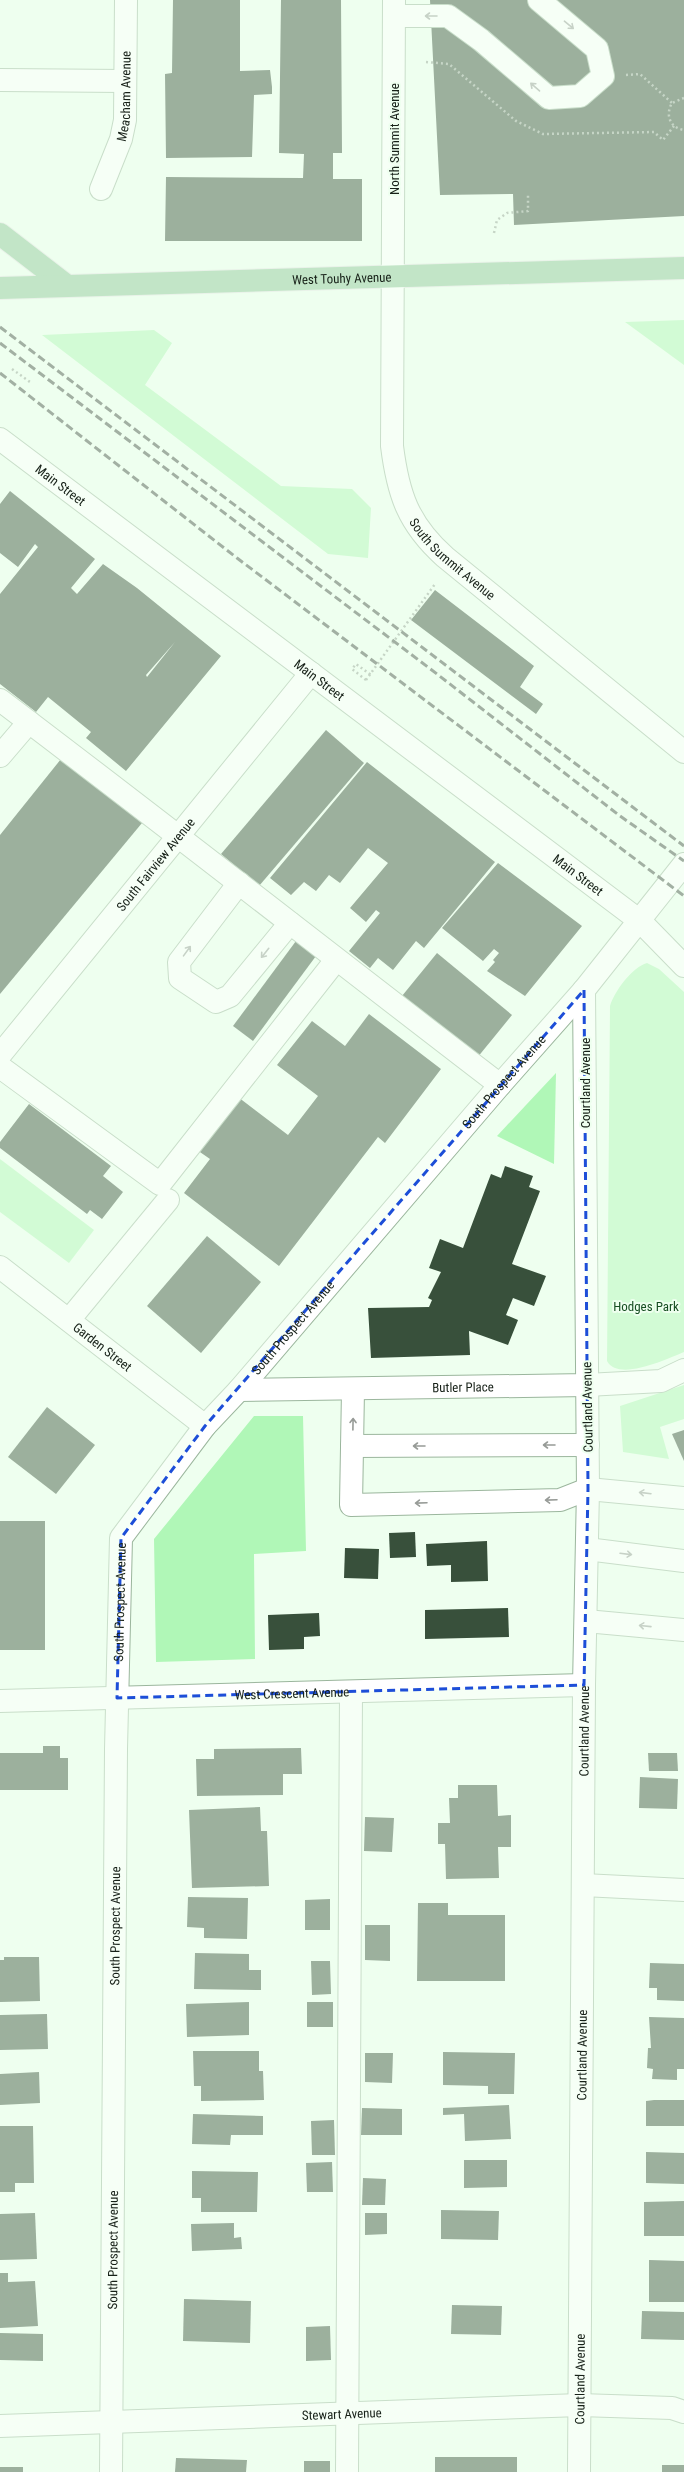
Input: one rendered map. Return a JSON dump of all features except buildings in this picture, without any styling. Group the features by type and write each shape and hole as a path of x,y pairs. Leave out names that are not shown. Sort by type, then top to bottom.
{"main road":[{"path":"0,234 66,285"},
{"name":"West Touhy Avenue","path":"0,288 66,285 394,278 684,268"}],"street":[{"name":"Meacham Avenue","path":"101,189 121,139 125,120 126,0"},
{"path":"394,8 448,16 481,40 549,98 580,96 603,76 597,50 539,0"},
{"name":"North Summit Avenue","path":"394,8 394,278"},
{"path":"0,80 125,81"},
{"name":"South Summit Avenue","path":"394,278 392,446 401,492 410,516 426,540 445,557 684,752"},
{"name":"Main Street","path":"3,447 311,673 640,921 684,966"},
{"name":"South Fairview Avenue","path":"0,1055 311,673"},
{"path":"0,700 179,835 336,960 500,1085"},
{"path":"0,756 29,722"},
{"name":"South Prospect Avenue","path":"111,2472 117,1698 121,1538 205,1426 239,1390 500,1085 584,990 684,864"},
{"path":"240,883 179,962 180,978 216,1002 230,996 290,923"},
{"path":"0,1067 160,1184 336,960"},
{"name":"Courtland Avenue","path":"579,2472 584,1685 588,1489 584,990"},
{"path":"69,1320 168,1200"},
{"name":"Garden Street","path":"0,1266 205,1426"},
{"name":"Butler Place","path":"239,1390 353,1390 587,1385 661,1381 684,1370"},
{"path":"353,1390 351,1505 560,1500 588,1489 684,1498"},
{"path":"352,1446 588,1445"},
{"path":"587,1549 684,1561"},
{"path":"586,1621 684,1630"},
{"name":"West Crescent Avenue","path":"0,1701 584,1685"},
{"path":"347,2472 351,1692"},
{"path":"583,1885 684,1890"},
{"name":"Stewart Avenue","path":"0,2426 580,2405 672,2408 684,2412"}],"path":[{"path":"640,74 672,103"},
{"path":"684,98 672,103 668,112 671,122 678,129 684,130"},
{"path":"494,232 497,220 507,213 528,211 528,193"},
{"path":"12,369 30,382"},
{"path":"366,680 435,584"},
{"path":"363,678 352,669 356,664 371,675"}],"highlighted area":[{"path":"584,990 588,1489 584,1685 117,1698 121,1538 205,1426"}],"green space":[{"path":"684,320 684,365 625,322"},
{"path":"154,330 172,343 145,385 281,486 352,489 371,508 368,558 328,554 42,335"},
{"name":"Hodges Park","path":"647,963 659,969 684,992 684,1352 643,1367 621,1369 613,1367 607,1361 610,1006 615,994 624,981 635,969"},
{"path":"556,1073 554,1164 497,1136"},
{"path":"0,1159 94,1230 69,1263 0,1212"},
{"path":"684,1385 684,1419 660,1427 669,1459 623,1452 620,1406"},
{"path":"254,1416 303,1416 306,1551 254,1554 255,1659 156,1662 154,1539"}],"railway":[{"path":"0,327 684,846"},
{"path":"0,343 437,674 620,816 684,861"},
{"path":"0,373 237,558 684,896"}]}
